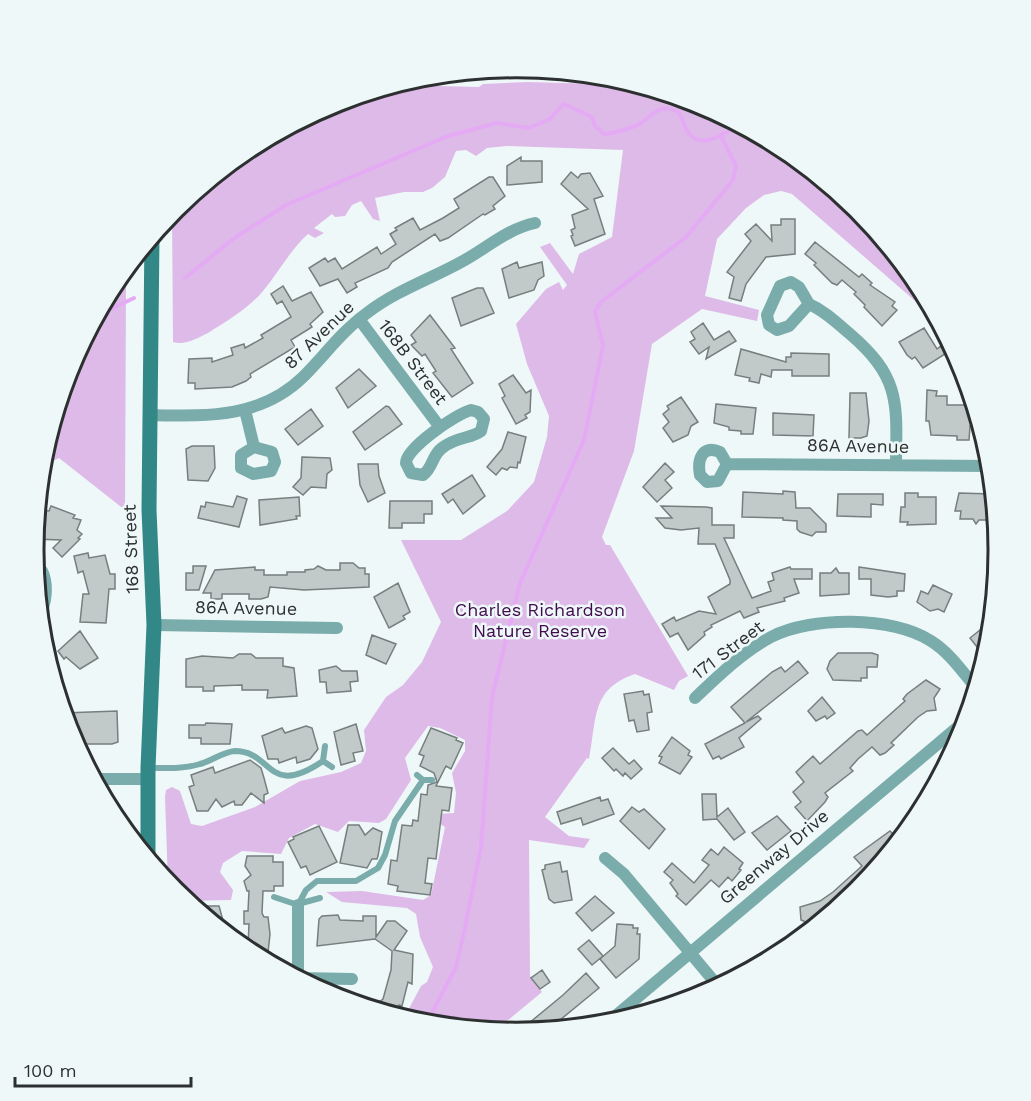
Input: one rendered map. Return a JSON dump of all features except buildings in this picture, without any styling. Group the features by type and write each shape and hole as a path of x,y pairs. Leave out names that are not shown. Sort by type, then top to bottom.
{"main road":[{"name":"168 Street","path":"148,846 148,773 154,625 149,510 152,250"}],"street":[{"name":"87 Avenue","path":"150,415 210,416 245,410 270,401 290,388 359,319 401,290 461,262 516,228 535,223"},
{"path":"809,304 822,310 870,352 885,373 896,404 896,464"},
{"name":"168B Street","path":"359,319 439,426"},
{"path":"245,410 254,447"},
{"name":"168B Street","path":"471,410 481,414 484,422 479,433 454,440 435,453 425,474 414,475 406,466 407,455 434,434 439,426 471,410"},
{"name":"86A Avenue","path":"727,464 979,466"},
{"name":"171 Street","path":"695,698 768,639 796,628 823,624 889,625 916,633 948,654 969,679"},
{"name":"86A Avenue","path":"154,625 337,628"},
{"name":"Greenway Drive","path":"623,1010 951,732"},
{"path":"103,778 148,773"},
{"path":"605,858 624,873 713,979"},
{"path":"298,905 298,969"},
{"path":"316,978 352,979"}],"lane":[{"path":"148,773 188,767 236,751 248,754 274,772 296,775 312,770 323,761 325,746"},
{"path":"323,761 332,767"},
{"path":"298,905 314,882 326,879 356,881 378,868 386,855 395,821 420,777 432,780"},
{"path":"274,897 298,905 320,898"}],"green space":[{"name":"Charles Richardson Nature Reserve","path":"580,83 608,88 667,104 724,127 778,158 827,196 870,239 890,263 917,303 792,194 781,191 764,195 746,208 717,239 705,296 759,310 757,321 702,309 652,344 634,451 602,537 606,545 610,545 688,676 679,681 674,690 635,674 621,680 603,697 595,718 589,759 587,758 545,817 569,836 590,839 584,848 529,840 530,976 542,992 505,1022 454,1018 408,1010 421,986 427,982 433,967 420,937 416,914 407,908 342,902 326,892 362,891 423,900 431,895 445,827 437,822 437,814 454,813 456,793 452,773 465,751 465,740 440,728 428,726 405,758 411,780 386,819 379,823 349,821 338,832 315,824 289,838 281,854 242,851 223,863 220,872 233,890 231,900 199,901 167,869 165,797 166,790 172,787 180,791 191,824 202,826 255,807 300,781 341,772 361,763 366,751 364,730 386,697 403,685 422,662 441,622 401,540 461,540 507,511 534,482 547,437 549,416 527,364 516,324 546,289 559,282 563,290 567,285 540,247 550,243 573,274 579,254 612,237 623,150 507,146 487,148 476,156 466,150 456,151 445,177 432,188 423,192 404,192 375,198 380,221 373,219 361,201 352,205 345,216 335,217 332,214 314,228 324,233 315,238 308,234 251,303 208,333 182,343 173,342 172,227 204,196 253,158 335,114 423,88 436,86 479,87 483,84"},
{"path":"126,284 125,510 59,458 52,461 60,428 79,370 107,314"}],"waterway":[{"path":"185,278 233,239 286,205 448,136 497,123 529,128 550,119 564,104 592,117 595,126 604,134 633,127 662,109 672,109 678,112 689,134 695,139 707,140 729,130"},
{"path":"431,1014 456,967 465,928 481,847 492,697 520,583 584,440 603,346 595,311 601,302 686,237 733,180 736,166 721,136"},
{"path":"110,309 134,298"}]}
